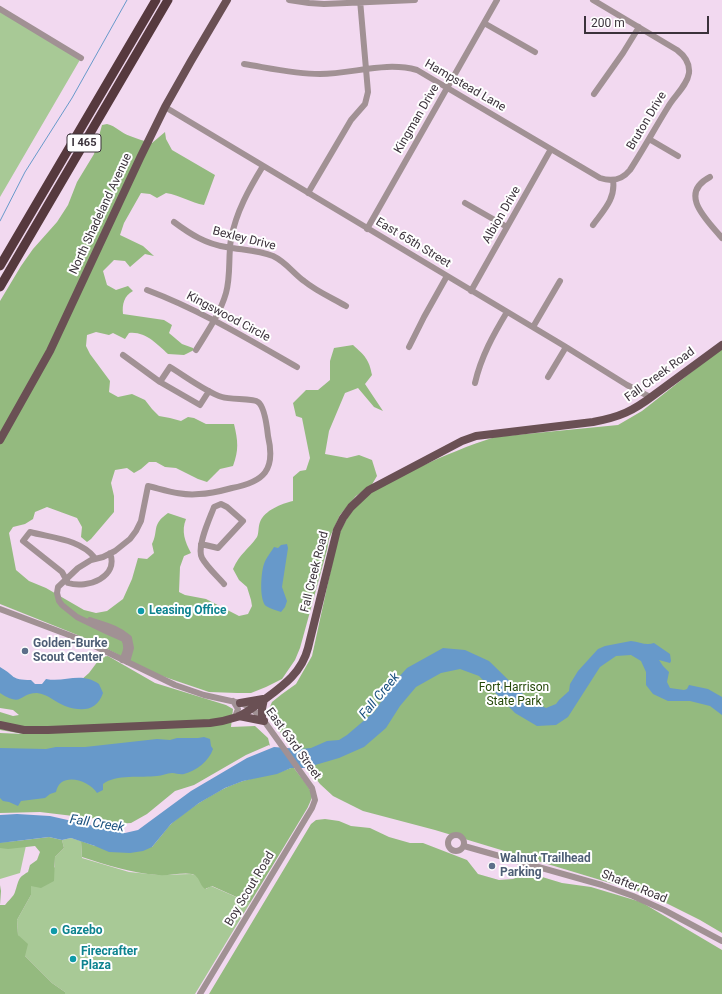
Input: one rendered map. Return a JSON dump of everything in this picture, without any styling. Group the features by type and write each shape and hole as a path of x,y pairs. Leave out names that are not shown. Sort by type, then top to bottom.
{"highway":[{"name":"I 465","path":"0,266 156,0"},
{"name":"I 465","path":"0,287 168,0"}],"main road":[{"name":"North Shadeland Avenue","path":"0,440 50,351 165,107 190,61 227,0"},
{"name":"Fall Creek Road","path":"0,725 24,730 48,730 210,723 237,717 252,708 289,680 300,668 308,648 337,530 344,516 366,492 454,445 474,436 604,420 628,412 645,403 650,397 722,345"},
{"path":"237,702 264,699 262,709 265,722 237,717"}],"street":[{"path":"290,0 316,4 360,1 415,0"},
{"name":"Kingman Drive","path":"367,229 497,0"},
{"path":"593,0 640,27 594,94"},
{"path":"308,193 349,123 366,102 368,92 360,1"},
{"path":"0,9 81,58"},
{"path":"484,23 534,52"},
{"name":"Bruton Drive","path":"613,180 620,179 629,172 670,104 686,82 689,72 685,58 677,50 640,27"},
{"name":"Hampstead Lane","path":"244,64 317,74 395,66 423,72 600,178 613,180"},
{"name":"East 65th Street","path":"165,107 533,327 627,385 650,397"},
{"path":"649,139 678,156"},
{"name":"Albion Drive","path":"472,291 551,149"},
{"path":"196,350 214,320 223,300 228,284 230,248 234,228 241,206 263,166"},
{"path":"710,177 703,181 698,189 696,204 699,211 722,238"},
{"path":"593,225 611,198 613,180"},
{"path":"465,203 507,227"},
{"name":"Bexley Drive","path":"174,222 202,240 215,245 259,252 276,257 307,284 346,306"},
{"path":"409,347 424,316 447,276"},
{"path":"533,327 560,281"},
{"name":"Kingswood Circle","path":"147,290 187,306 297,367"},
{"path":"474,383 484,353 507,312"},
{"path":"548,377 566,347"},
{"path":"123,355 160,382 200,405 209,391"},
{"path":"124,661 127,644 124,639 81,620 62,605 57,594 58,586 78,568 95,558 103,557 125,544 136,531 143,513 148,486 175,493 198,495 223,490 252,483 261,477 267,469 271,458 271,447 262,409 256,400 235,400 224,398 209,391 170,367 160,382"},
{"path":"221,504 223,490"},
{"path":"201,544 218,548 243,521 227,507 221,504 214,507 201,544 200,551 202,558 224,584"},
{"path":"95,558 90,552 76,543 30,532 23,541 62,572 64,580 75,585 83,585 97,581 105,575 112,561 110,553"},
{"path":"0,609 67,634 182,688 237,702 252,708"},
{"path":"237,702 237,717"},
{"name":"East 63rd Street","path":"252,708 265,722 310,784 314,794"},
{"name":"Boy Scout Road","path":"200,994 312,808 315,800 314,794"},
{"name":"Shafter Road","path":"464,846 602,885 633,896 664,910 722,941"}],"green space":[{"path":"0,9 81,58 0,197"},
{"path":"107,124 127,135 152,143 165,132 166,139 172,150 215,175 204,205 166,193 157,198 150,194 141,193 124,223 120,235 143,246 154,256 145,254 130,267 125,261 114,260 103,271 107,285 116,290 128,286 133,291 124,301 123,314 164,320 172,325 169,333 182,344 193,348 194,350 184,355 168,354 150,339 135,333 129,333 125,339 113,333 109,335 96,332 87,335 86,346 90,354 110,381 109,392 118,397 132,394 145,400 159,416 181,421 188,417 194,418 206,424 234,424 237,441 236,455 233,466 220,469 207,482 176,468 165,467 156,462 149,462 134,473 127,468 115,470 111,483 114,496 114,512 87,542 81,537 82,527 77,518 47,507 35,512 33,519 25,524 13,527 9,533 16,570 29,581 46,588 84,610 96,613 107,611 123,599 132,579 138,558 147,559 154,553 152,544 157,524 168,513 186,519 184,536 191,553 184,556 180,567 179,592 185,595 206,599 239,616 248,614 252,606 247,587 239,580 233,569 241,555 257,537 262,518 269,511 293,501 293,477 300,471 306,470 310,458 302,418 296,416 293,403 306,390 318,390 330,380 330,361 334,348 353,345 368,361 372,375 365,384 383,411 374,407 358,388 345,393 329,431 325,454 347,458 359,455 372,460 377,476 371,486 356,496 340,515 329,539 300,648 295,660 282,679 251,693 209,692 153,673 90,640 0,604 0,301 33,249 57,222 68,205 77,182 94,154 102,125"},
{"name":"Fort Harrison State Park","path":"722,348 722,933 700,920 650,895 435,830 363,811 333,796 320,784 278,729 271,718 269,709 272,702 296,684 312,656 338,537 347,518 355,507 370,493 394,478 457,451 495,437 618,425 642,411"},
{"path":"108,656 155,683 226,705 233,709 231,727 255,726 268,738 270,746 269,745 246,755 194,785 175,791 147,814 131,823 115,824 98,819 40,812 0,813 0,733 24,734 0,730 0,712 13,716 19,715 13,710 0,708 0,690 72,688 89,673 101,657"},
{"path":"294,768 307,785 311,792 312,798 250,903 212,886 205,889 197,877 192,874 148,874 119,868 82,857 81,841 95,846 152,847 172,823 215,793 243,781"},
{"path":"325,819 339,821 351,826 370,828 389,837 410,843 423,843 467,860 478,874 499,880 513,879 529,873 562,883 591,887 641,902 722,950 722,994 209,994 311,824 316,820"},
{"path":"49,837 62,840 64,848 55,857 54,881 41,888 31,886 31,895 17,920 18,935 28,944 25,956 52,983 65,992 65,994 0,994 0,905 5,905 12,897 20,878 28,872 30,865 37,860 40,852 35,846 8,849 0,848 0,843"},
{"path":"71,838 81,841 82,858 129,872 159,875 191,874 198,876 206,889 211,886 250,903 195,994 65,994 65,992 52,983 25,956 18,935 17,920 31,895 31,886 55,867 55,857 64,848 62,840"},
{"path":"27,841 20,873 0,879 0,842"}],"water":[{"path":"287,544 288,548 282,587 287,601 281,612 266,606 264,603 262,598 261,579 264,564 274,547 278,548 281,545"},
{"name":"Fall Creek","path":"631,641 646,644 654,643 670,654 670,663 659,660 669,672 667,682 670,688 684,690 687,689 689,685 708,689 722,697 722,715 710,706 690,701 668,701 653,694 646,685 646,672 641,661 631,655 616,656 600,667 568,717 556,725 537,726 515,713 479,676 460,669 441,673 416,687 400,706 386,728 364,747 339,758 305,768 291,768 277,774 243,781 225,788 199,803 171,824 152,847 143,851 130,853 109,852 71,838 62,840 49,837 0,843 0,815 17,814 50,816 125,833 138,830 191,791 247,758 274,747 300,749 311,748 327,741 339,740 374,712 397,679 407,668 443,648 465,650 489,661 529,700 546,708 556,704 569,691 570,684 578,671 598,649 605,646"},
{"path":"0,667 16,678 31,680 35,684 42,684 46,679 60,680 85,678 99,684 103,693 93,707 83,709 65,706 45,695 37,693 27,695 17,700 13,699 0,693"},
{"path":"204,737 210,739 213,749 211,753 202,765 193,771 184,774 170,773 151,777 129,777 115,779 103,784 103,790 97,793 88,784 82,781 63,781 59,785 56,792 45,798 21,801 18,806 3,801 0,798 0,748 46,749 56,747 85,747 157,739 170,740 177,738"}],"waterway":[{"path":"0,221 25,172 72,98 127,0"}],"place":[{"name":"Leasing Office","path":"141,611"},
{"name":"Golden-Burke Scout Center","path":"25,651"},
{"name":"Walnut Trailhead Parking","path":"492,866"},
{"name":"Gazebo","path":"54,931"},
{"name":"Firecrafter Plaza","path":"73,959"}]}
